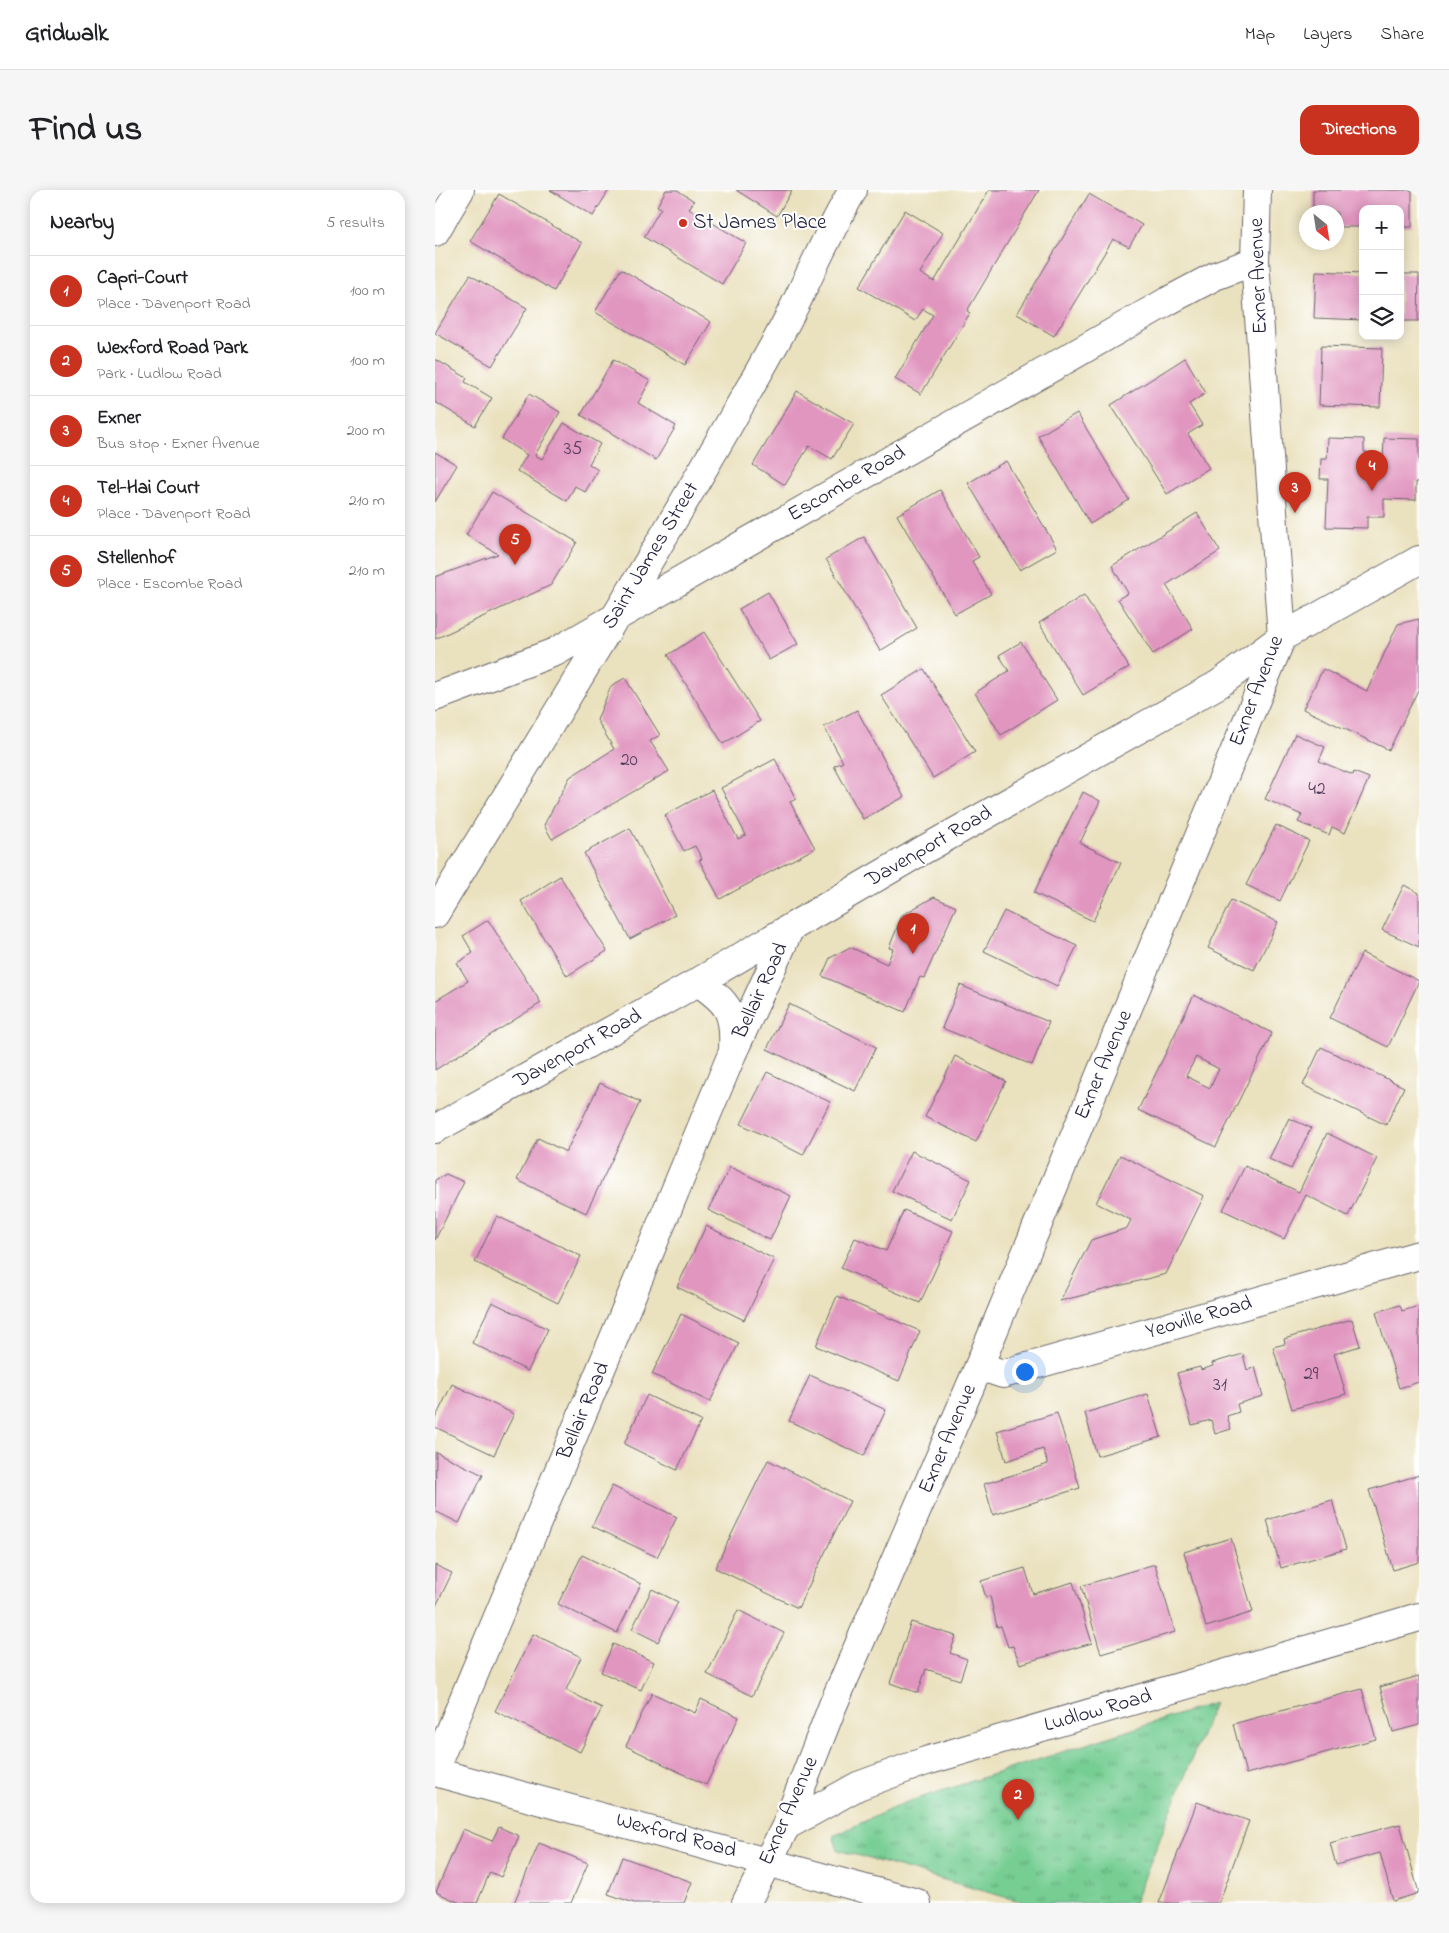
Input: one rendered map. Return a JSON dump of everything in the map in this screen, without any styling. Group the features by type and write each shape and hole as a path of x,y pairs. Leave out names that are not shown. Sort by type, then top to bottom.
{"street":[{"path":"435,232 460,190"},
{"name":"Saint James Street","path":"435,914 673,520 780,334 834,222 853,190"},
{"name":"Exner Avenue","path":"746,1903 786,1826 837,1696 979,1366 1281,637 1255,262 1257,190"},
{"name":"Escombe Road","path":"435,697 555,652 614,616 1168,301 1215,276 1255,262"},
{"name":"Davenport Road","path":"435,1129 698,982 918,853 1219,684 1281,637 1419,560"},
{"name":"Bellair Road","path":"435,1768 732,1054 791,928"},
{"name":"Bellair Road","path":"698,982 718,996 730,1010 733,1025 732,1054"},
{"name":"Yeoville Road","path":"979,1366 1003,1374 1419,1255"},
{"name":"Ludlow Road","path":"786,1826 858,1786 926,1761 1419,1617"},
{"name":"Wexford Road","path":"435,1772 769,1861 917,1903"}],"green space":[{"path":"1214,1703 1134,1903 1026,1903 838,1850 833,1836 904,1803"}],"building":[{"path":"550,190 609,190 593,216"},
{"name":"St James Place","path":"666,190 677,190 694,201 689,209 746,243 722,284 644,237 661,208 657,206"},
{"path":"736,190 792,190 777,216"},
{"path":"989,190 1039,190 967,311 970,313 921,394 895,379 933,315 923,309 915,321 859,287 905,210 943,233 920,273 934,282"},
{"path":"1313,190 1412,190 1412,227 1404,227 1404,205 1359,205 1359,227 1344,227 1344,205 1313,205"},
{"path":"499,194 582,243 554,291 470,241"},
{"path":"1089,194 1142,225 1129,247 1113,239 1054,336 1017,314"},
{"path":"621,269 711,322 685,365 595,312"},
{"path":"1316,271 1359,273 1359,320 1314,318"},
{"path":"1404,274 1419,274 1418,321 1404,321"},
{"path":"470,275 527,308 492,366 435,333"},
{"path":"1321,346 1382,348 1380,407 1319,405"},
{"path":"1185,358 1206,393 1189,404 1202,425 1188,434 1209,468 1167,494 1111,405"},
{"path":"435,359 467,378 465,382 492,398 475,426 435,402"},
{"path":"613,360 650,381 638,403 676,426 656,460 581,415"},
{"path":"797,391 854,424 832,459 809,446 785,485 753,465"},
{"path":"529,394 560,412 535,455 542,459 564,423 600,444 589,464 598,470 585,492 575,486 567,501 517,471 527,455 502,439"},
{"path":"1077,413 1129,500 1090,524 1038,436"},
{"path":"1328,438 1364,439 1364,452 1367,452 1366,479 1378,479 1379,462 1383,462 1384,438 1419,439 1419,482 1416,482 1416,500 1384,499 1384,517 1367,517 1367,528 1326,527 1328,479 1320,479 1321,459 1327,459"},
{"path":"435,452 457,465 435,502"},
{"path":"1006,461 1057,549 1020,570 968,483"},
{"path":"940,490 979,557 972,561 991,594 955,614 897,515"},
{"path":"492,492 577,542 551,585 435,639 435,577 498,554 466,535"},
{"path":"1197,513 1220,551 1166,585 1193,629 1153,654 1118,599 1128,593 1112,566"},
{"path":"864,537 917,628 880,651 826,559"},
{"path":"768,592 798,644 769,660 739,609"},
{"path":"1084,595 1129,667 1083,695 1039,623"},
{"path":"1419,619 1419,688 1389,750 1303,709 1323,669 1367,691 1398,624"},
{"path":"704,632 760,721 723,744 668,655"},
{"path":"1021,642 1057,700 1001,735 975,693 1009,671 999,655"},
{"path":"924,669 975,752 933,778 881,695"},
{"path":"625,678 660,735 650,741 669,771 552,839 544,825 570,777 614,749 597,720 611,686"},
{"path":"857,710 904,797 863,819 834,766 843,762 824,727"},
{"path":"1295,734 1325,747 1319,761 1353,775 1354,772 1369,778 1345,833 1332,827 1329,835 1298,822 1302,815 1265,799"},
{"path":"775,759 796,799 790,802 815,848 720,899 699,860 702,859 695,846 684,851 665,815 712,790 738,839 746,835 721,788"},
{"path":"1083,792 1100,801 1080,843 1121,863 1093,921 1034,893"},
{"path":"1276,825 1309,841 1280,901 1246,885"},
{"path":"630,828 675,915 630,939 584,853"},
{"path":"560,876 607,951 567,976 521,901"},
{"path":"1404,885 1419,893 1419,947 1382,930"},
{"path":"934,897 956,907 924,978 920,977 905,1012 822,976 830,958 850,947 887,964 893,949 889,948 902,915"},
{"path":"1231,900 1278,922 1254,970 1208,948"},
{"path":"1004,911 1077,946 1057,986 984,951"},
{"path":"488,920 541,1003 435,1070 435,1001 468,981 457,963 473,953 463,936"},
{"path":"1362,953 1419,981 1388,1047 1330,1018"},
{"path":"960,985 1049,1022 1032,1065 942,1028"},
{"path":"1194,995 1272,1033 1216,1147 1138,1110","holes":["1196,1057 1219,1069 1210,1088 1186,1076"]},
{"path":"789,1004 876,1047 855,1091 767,1049"},
{"path":"1321,1047 1404,1087 1386,1125 1303,1085"},
{"path":"955,1056 1006,1081 976,1142 925,1117"},
{"path":"767,1072 830,1102 803,1155 741,1124"},
{"path":"600,1083 640,1102 586,1213 517,1180 538,1138 566,1152"},
{"path":"1289,1118 1311,1128 1291,1169 1269,1159"},
{"path":"1327,1133 1377,1158 1348,1216 1306,1195 1284,1239 1223,1210 1245,1166 1299,1192"},
{"path":"912,1151 971,1180 952,1219 892,1191"},
{"path":"1120,1155 1204,1196 1166,1274 1060,1301 1091,1240 1127,1228 1131,1220 1096,1203"},
{"path":"730,1167 791,1196 770,1240 708,1210"},
{"path":"446,1174 464,1182 435,1240 435,1180"},
{"path":"904,1210 953,1231 920,1303 841,1268 855,1238 886,1251"},
{"path":"497,1216 581,1256 558,1303 475,1262"},
{"path":"706,1226 774,1259 744,1320 677,1287"},
{"path":"837,1296 920,1331 899,1381 816,1346"},
{"path":"492,1302 548,1329 528,1371 472,1343"},
{"path":"1400,1305 1402,1311 1419,1306 1419,1382 1399,1388 1376,1312"},
{"path":"681,1314 739,1343 710,1402 652,1374"},
{"path":"1352,1319 1360,1346 1334,1354 1346,1394 1292,1409 1273,1347 1285,1344 1284,1339"},
{"path":"1243,1354 1247,1370 1255,1367 1263,1396 1237,1404 1239,1412 1227,1416 1231,1429 1215,1434 1211,1420 1192,1425 1177,1373 1200,1367 1201,1370 1213,1366 1212,1363"},
{"path":"810,1375 886,1410 864,1456 789,1421"},
{"path":"452,1384 514,1414 494,1455 435,1427 435,1419"},
{"path":"1148,1394 1161,1437 1097,1456 1085,1413"},
{"path":"647,1395 701,1421 677,1470 624,1444"},
{"path":"1057,1413 1080,1488 993,1515 984,1484 1048,1464 1043,1449 1006,1461 997,1431"},
{"path":"436,1452 483,1475 459,1523 435,1511"},
{"path":"768,1460 850,1501 798,1608 715,1568"},
{"path":"1419,1475 1419,1562 1393,1570 1369,1490"},
{"path":"612,1486 677,1517 657,1557 592,1526"},
{"path":"1332,1500 1346,1549 1281,1568 1267,1520"},
{"path":"1231,1538 1253,1612 1206,1627 1184,1552"},
{"path":"582,1555 641,1584 617,1633 558,1604"},
{"path":"1155,1564 1175,1632 1101,1654 1081,1586"},
{"path":"435,1565 452,1573 435,1608"},
{"path":"1025,1568 1033,1594 1073,1582 1092,1643 1020,1664 1013,1646 1008,1647 1001,1626 997,1627 990,1596 986,1598 981,1581"},
{"path":"652,1589 678,1602 658,1642 632,1629"},
{"path":"738,1610 784,1633 752,1696 707,1674"},
{"path":"911,1622 956,1636 950,1653 967,1659 960,1680 926,1669 918,1693 890,1683"},
{"path":"533,1634 581,1657 566,1690 602,1708 580,1752 495,1711"},
{"path":"613,1644 654,1662 641,1690 601,1672"},
{"path":"1419,1676 1419,1725 1393,1732 1380,1687"},
{"path":"1362,1689 1376,1739 1246,1774 1233,1724"},
{"path":"652,1693 695,1713 701,1699 739,1717 706,1785 626,1746"},
{"path":"1197,1802 1249,1821 1219,1903 1159,1903"},
{"path":"1400,1824 1419,1893 1393,1901 1380,1853 1336,1865 1330,1843"},
{"path":"499,1827 519,1836 501,1877 490,1872 477,1903 460,1903 436,1892 463,1829 492,1841"},
{"path":"539,1843 588,1863 571,1903 514,1903"},
{"path":"622,1857 692,1882 684,1903 634,1903 608,1894"}],"place":[{"name":"St James Place","path":"683,223"},
{"name":"Tel-Hai Court","path":"1372,491"},
{"name":"Exner","path":"1295,513"},
{"name":"Stellenhof","path":"515,565"},
{"name":"Capri-Court","path":"913,954"},
{"name":"Wexford Road Park","path":"1018,1820"}]}
